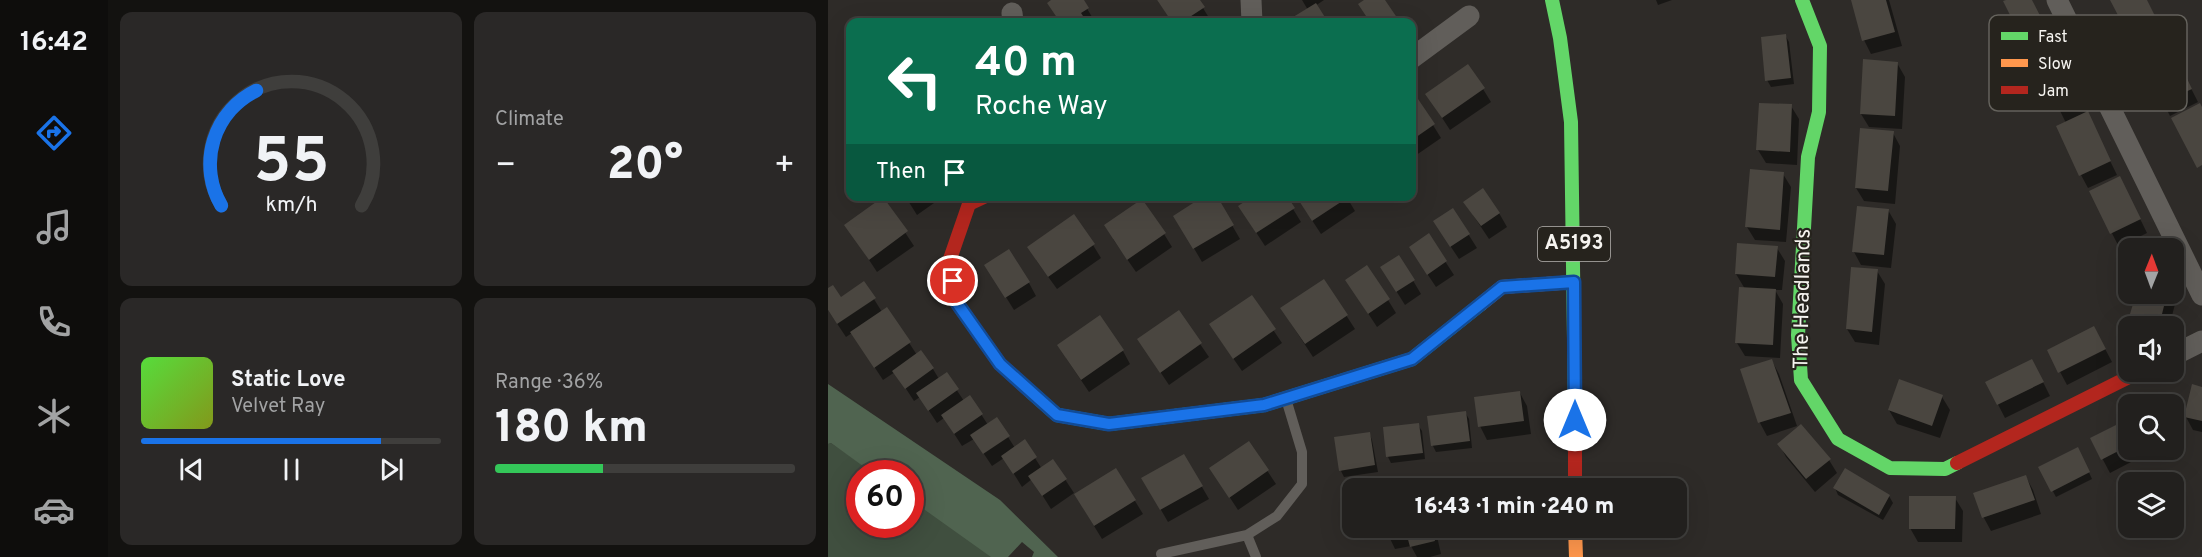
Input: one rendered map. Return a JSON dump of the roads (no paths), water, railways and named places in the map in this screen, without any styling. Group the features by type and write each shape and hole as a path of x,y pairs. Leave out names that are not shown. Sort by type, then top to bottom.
{"street":[{"path":"1251,0 1252,18"},
{"name":"A5193","path":"1552,0 1560,38 1571,122 1575,478"},
{"name":"The Headlands","path":"1802,0 1820,46 1819,112 1808,157 1798,334 1801,380 1838,440 1890,468 1946,469 2119,382"},
{"path":"2057,0 2064,15"},
{"path":"1416,55 1469,16"},
{"path":"2112,111 2202,295"},
{"path":"975,201 969,204 950,259 957,303 1000,364 1057,415 1109,424 1264,405 1412,359 1502,287 1574,282"},
{"path":"2184,350 2202,341"},
{"path":"1575,538 1576,557"}],"lane":[{"path":"1161,554 1248,536 1277,516 1302,484 1302,452 1286,398"},
{"path":"1248,536 1256,557"}]}
